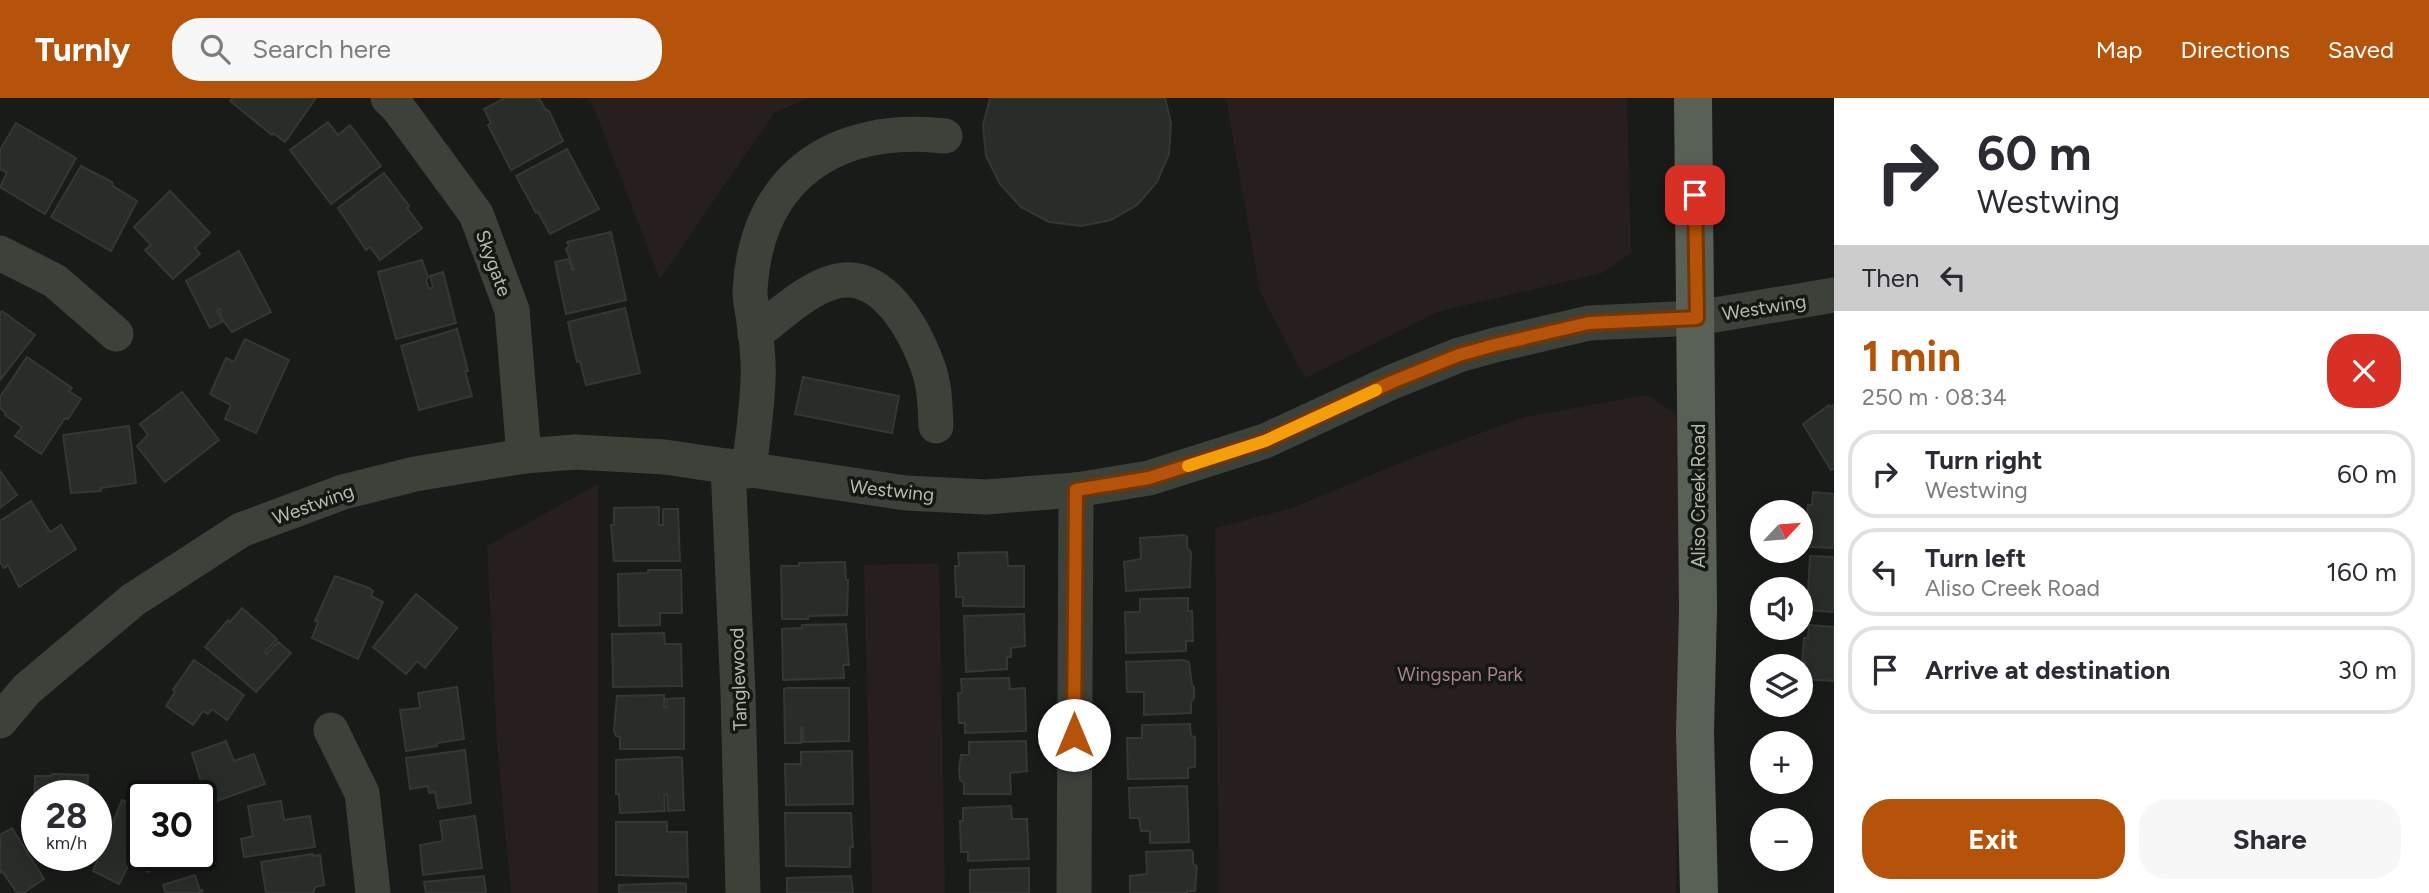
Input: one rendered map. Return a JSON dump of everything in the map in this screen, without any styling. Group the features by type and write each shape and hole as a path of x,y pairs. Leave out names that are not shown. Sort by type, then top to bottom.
{"main road":[{"name":"Aliso Creek Road","path":"1693,98 1698,608 1695,732 1699,893"}],"street":[{"name":"Skygate","path":"388,98 399,109 476,214 512,310 524,456"},
{"name":"Tanglewood","path":"743,893 738,693 738,468 758,382 750,295 753,261 768,217 792,179 814,161 844,145 884,135 920,133 945,136"},
{"path":"0,253 55,281 116,334"},
{"path":"755,334 814,291 838,281 862,283 883,293 900,311 928,368 935,397 936,426"},
{"name":"Westwing","path":"0,721 27,689 133,600 241,530 343,492 415,474 524,456 575,452 665,457 906,493 986,497 1076,490 1149,478 1265,441 1392,382 1459,355 1495,345 1589,323 1697,318 1834,295"},
{"path":"1074,893 1076,490"},
{"path":"331,730 362,793 373,893"}],"green space":[{"path":"587,98 809,98 774,113 660,279 592,103"},
{"path":"1226,98 1627,98 1631,253 1602,273 1437,312 1305,378 1260,292"},
{"name":"Wingspan Park","path":"1648,395 1683,419 1676,893 1219,893 1215,528 1292,508 1402,462 1524,417"},
{"path":"598,484 598,893 511,893 497,744 487,546"},
{"path":"939,563 945,893 872,893 864,565"}],"building":[{"path":"233,98 316,98 285,142 273,133 272,135 230,101"},
{"path":"505,98 539,98 549,111 563,141 511,170 488,125 491,123 484,109"},
{"path":"990,98 1165,98 1171,123 1169,154 1157,182 1137,205 1111,220 1081,226 1049,222 1021,207 1000,184 986,156 983,125"},
{"path":"328,122 338,135 350,125 381,166 331,204 290,150"},
{"path":"16,123 76,158 45,214 0,187 7,173 0,169 0,150"},
{"path":"567,149 599,209 550,234 516,176"},
{"path":"81,166 112,182 113,186 137,201 111,251 51,217"},
{"path":"384,173 422,228 380,260 370,247 366,250 338,208"},
{"path":"170,191 210,233 195,248 200,254 173,279 145,250 151,245 134,227"},
{"path":"611,232 626,300 566,314 555,262 569,259 574,270 566,249 569,246 567,242"},
{"path":"239,251 271,312 232,332 222,319 220,309 217,311 223,321 210,328 186,281"},
{"path":"422,260 429,289 433,287 430,276 443,272 456,323 396,339 378,272"},
{"path":"625,308 640,373 586,385 580,361 577,362 568,322"},
{"path":"2,311 35,335 0,380 0,314"},
{"path":"457,329 472,396 419,410 401,346"},
{"path":"245,339 289,360 256,433 225,419 231,405 210,394 226,358 234,362"},
{"path":"27,357 72,388 69,391 81,399 41,454 15,436 22,427 0,408 0,397"},
{"path":"803,377 899,396 892,433 795,414"},
{"path":"182,392 219,440 165,482 137,446 148,435 140,424"},
{"path":"1829,405 1834,405 1834,469 1831,470 1803,424"},
{"path":"129,426 136,483 101,488 101,491 71,493 63,435"},
{"path":"0,471 17,495 0,508"},
{"path":"1813,492 1834,494 1834,548 1813,547"},
{"path":"31,501 50,532 61,525 76,549 19,587 8,565 4,568 0,562 0,521"},
{"path":"659,507 659,525 663,525 663,509 678,509 680,561 614,561 611,525 614,525 614,508"},
{"path":"1187,537 1187,548 1191,552 1190,587 1126,591 1124,562 1141,559 1140,538"},
{"path":"1007,552 1008,566 1024,566 1024,607 963,606 963,597 956,597 955,566 959,566 958,553"},
{"path":"1813,556 1834,557 1834,612 1813,610 1813,577 1809,577"},
{"path":"845,562 848,580 847,615 782,619 781,566"},
{"path":"648,570 681,570 682,613 660,613 660,625 619,626 618,574 648,573"},
{"path":"335,576 369,588 373,591 371,596 383,602 358,659 312,638 318,622 315,621"},
{"path":"416,594 457,628 425,668 417,661 406,674 373,647"},
{"path":"1188,598 1188,611 1192,611 1193,641 1186,641 1186,651 1126,653 1125,612 1140,612 1140,599"},
{"path":"242,608 277,639 265,652 267,654 278,642 291,653 256,692 205,647"},
{"path":"1024,614 1025,646 1011,648 1011,657 1007,657 1007,669 966,672 964,616"},
{"path":"846,624 849,665 843,665 844,678 783,680 782,629 802,628 802,625"},
{"path":"1813,625 1834,627 1834,681 1813,680 1813,654 1803,654 1804,640 1813,640"},
{"path":"664,633 665,644 681,644 682,686 613,687 612,634"},
{"path":"194,660 244,695 227,720 212,709 208,714 203,711 193,725 166,706 175,692 173,690"},
{"path":"1126,662 1189,662 1194,687 1191,713 1144,715 1144,692 1127,692"},
{"path":"1009,678 1010,689 1025,688 1026,731 965,733 965,723 959,723 958,693 962,693 961,679"},
{"path":"457,687 464,739 406,751 400,710 420,708 418,693"},
{"path":"849,688 849,741 803,742 801,728 801,743 785,743 784,689"},
{"path":"664,695 664,707 667,707 666,699 684,698 684,749 620,749 620,737 616,736 614,731 617,696"},
{"path":"1190,724 1191,736 1195,737 1195,767 1188,768 1188,778 1128,779 1127,738 1142,738 1142,725"},
{"path":"226,741 234,761 254,754 265,784 217,801 217,780 200,780 192,753"},
{"path":"1026,741 1027,771 1010,773 1011,794 964,794 964,783 960,780 959,769 961,755 969,755 969,742"},
{"path":"465,750 471,803 438,808 435,792 429,793 428,786 410,789 406,758"},
{"path":"852,751 853,804 786,805 785,764 801,764 801,752"},
{"path":"682,758 684,810 668,811 667,794 664,795 665,811 620,813 619,794 616,794 616,760"},
{"path":"88,775 88,780 35,780 35,776"},
{"path":"1187,786 1189,842 1150,843 1150,831 1141,831 1139,818 1130,818 1129,788"},
{"path":"122,800 126,802 126,870 119,884 93,871 112,871 112,824"},
{"path":"281,801 284,820 310,816 315,847 244,857 241,839 253,836 248,806"},
{"path":"1011,806 1012,819 1027,819 1029,859 968,861 968,852 961,852 960,821 963,821 963,808"},
{"path":"785,813 851,813 853,847 850,847 850,867 786,866"},
{"path":"475,816 482,868 423,875 420,845 443,841 440,821"},
{"path":"616,822 667,822 667,832 687,832 688,877 616,875"},
{"path":"12,828 21,842 21,871 39,871 44,879 23,893 17,893 2,871 0,873 0,835"},
{"path":"1146,852 1193,852 1193,863 1197,867 1195,891 1130,893 1130,876 1147,874"},
{"path":"320,855 324,885 315,887 313,893 266,893 261,862"},
{"path":"1029,868 1029,893 970,893 970,870"},
{"path":"195,875 203,893 166,893 163,885"},
{"path":"484,876 486,893 426,893 424,882"},
{"path":"851,876 853,893 787,893 787,878"},
{"path":"686,884 686,893 619,893 619,885"}],"slow traffic":[{"path":"1188,466 1265,441 1376,390"}],"route":[{"path":"1074,735 1076,490 1149,478 1213,459 1265,441 1392,382 1459,355 1495,345 1589,323 1697,318 1695,195"}]}
